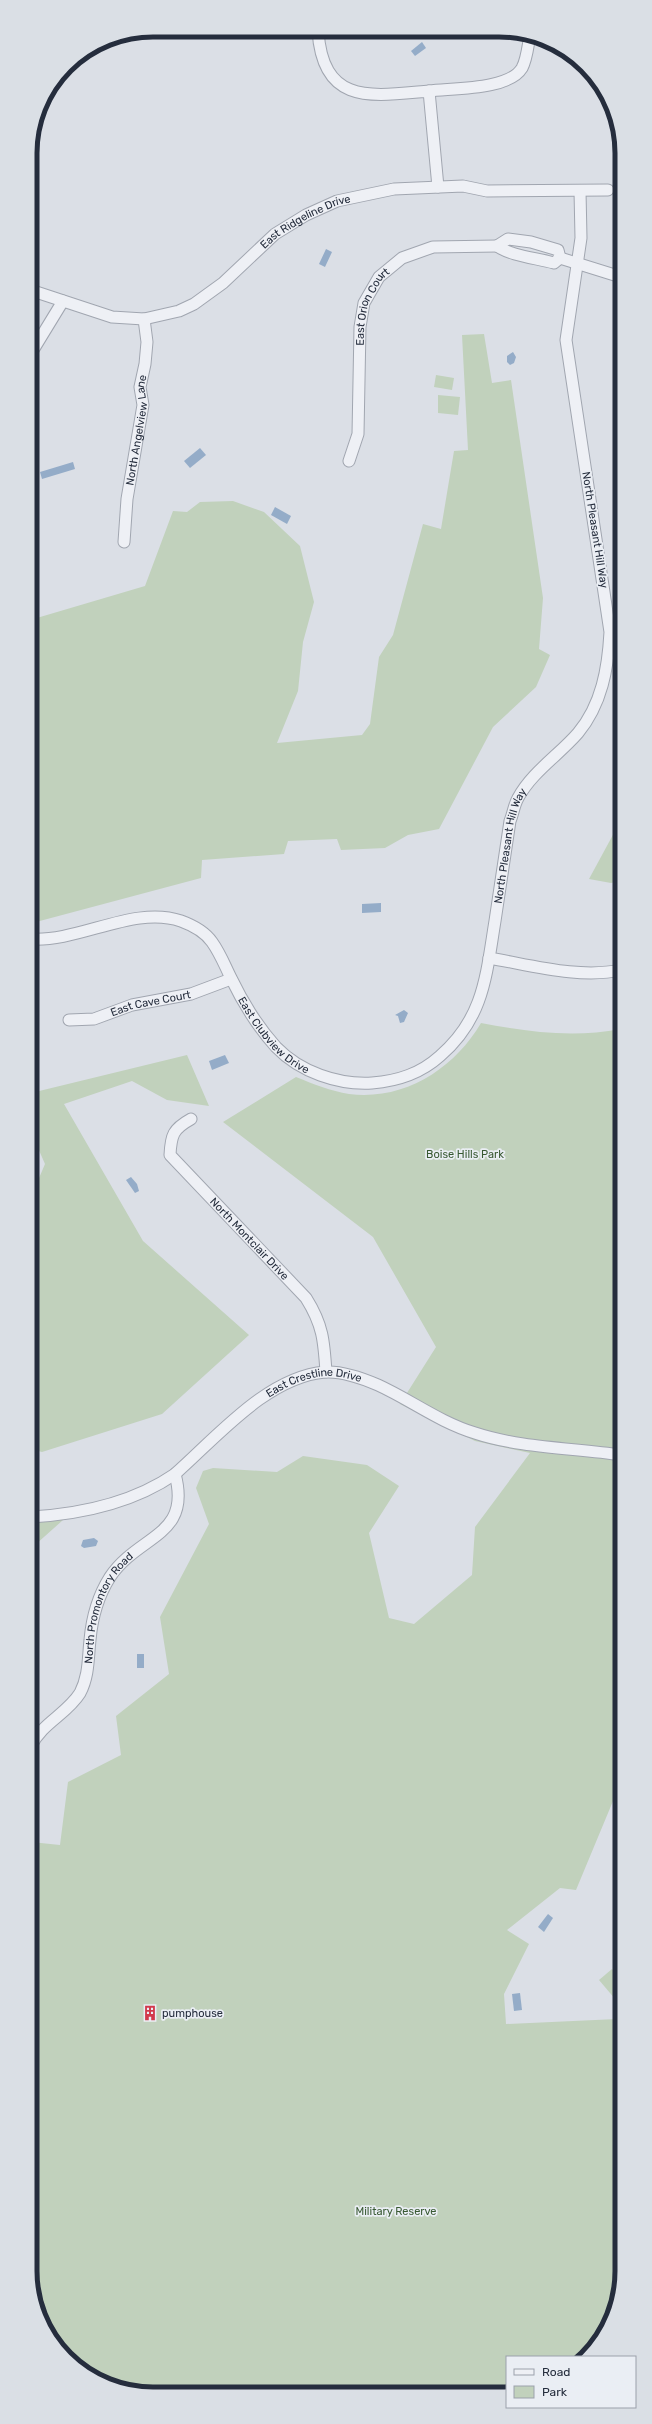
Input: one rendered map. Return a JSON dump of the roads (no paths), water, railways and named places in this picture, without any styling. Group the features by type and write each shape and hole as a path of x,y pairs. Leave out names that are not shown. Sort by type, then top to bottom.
{"street":[{"path":"319,37 321,55 325,66 331,75 349,90 375,96 487,85 502,82 516,76 523,66 529,41"},
{"path":"429,91 438,187"},
{"name":"East Ridgeline Drive","path":"37,292 112,317 144,319 179,311 194,304 223,283 275,234 316,210 337,201 372,192 438,187 463,186 487,191 608,190"},
{"name":"North Pleasant Hill Way","path":"489,958 510,821 518,799 530,781 579,732 590,714 604,684 609,655 610,632 566,340 581,238 580,191"},
{"name":"East Orion Court","path":"349,461 358,434 360,326 364,303 379,277 402,258 433,247 497,246 508,239 531,242 558,250 560,258 615,275"},
{"path":"37,344 63,301"},
{"name":"North Angelview Lane","path":"124,542 128,492 143,405 140,387 146,364 147,342 144,319"},
{"name":"East Clubview Drive","path":"37,939 63,937 142,918 166,917 199,929 212,940 231,979 261,1029 278,1049 308,1070 338,1081 361,1084 387,1082 410,1076 434,1062 456,1043 472,1020 478,1005 489,958"},
{"path":"489,958 579,972 601,973 615,971"},
{"name":"East Cave Court","path":"69,1020 94,1019 132,1005 191,994 231,979"},
{"name":"North Montclair Drive","path":"190,1119 177,1126 171,1140 170,1155 306,1298 318,1316 324,1345 326,1372"},
{"name":"East Crestline Drive","path":"37,1517 50,1516 114,1503 161,1484 175,1474 258,1400 289,1383 308,1376 326,1372 342,1373 379,1385 440,1420 475,1433 527,1444 615,1454"},
{"name":"North Promontory Road","path":"37,1737 40,1732 72,1703 80,1692 87,1673 92,1622 102,1591 111,1576 124,1560 168,1527 174,1518 179,1506 180,1493 175,1474"}],"water":[{"path":"422,42 426,48 415,56 411,51"},
{"path":"326,249 332,252 325,267 319,264"},
{"path":"513,352 516,357 514,363 510,365 507,362 507,356"},
{"path":"200,448 206,455 190,468 184,461"},
{"path":"73,462 75,469 42,479 40,472"},
{"path":"275,507 291,516 287,524 271,515"},
{"path":"381,903 381,912 362,913 362,904"},
{"path":"404,1010 408,1013 404,1022 400,1023 398,1016 395,1015"},
{"path":"225,1055 229,1063 212,1070 209,1061"},
{"path":"131,1177 137,1184 139,1191 135,1193 126,1180"},
{"path":"94,1538 98,1541 96,1546 84,1548 81,1546 83,1540"},
{"path":"137,1654 144,1654 144,1668 137,1668"},
{"path":"548,1914 553,1918 544,1932 538,1927"},
{"path":"520,1993 522,2010 514,2011 512,1994"}],"place":[{"name":"pumphouse","path":"150,2013"}],"park label":[{"name":"Boise Hills Park","path":"465,1154"},
{"name":"Military Reserve","path":"396,2211"}]}
